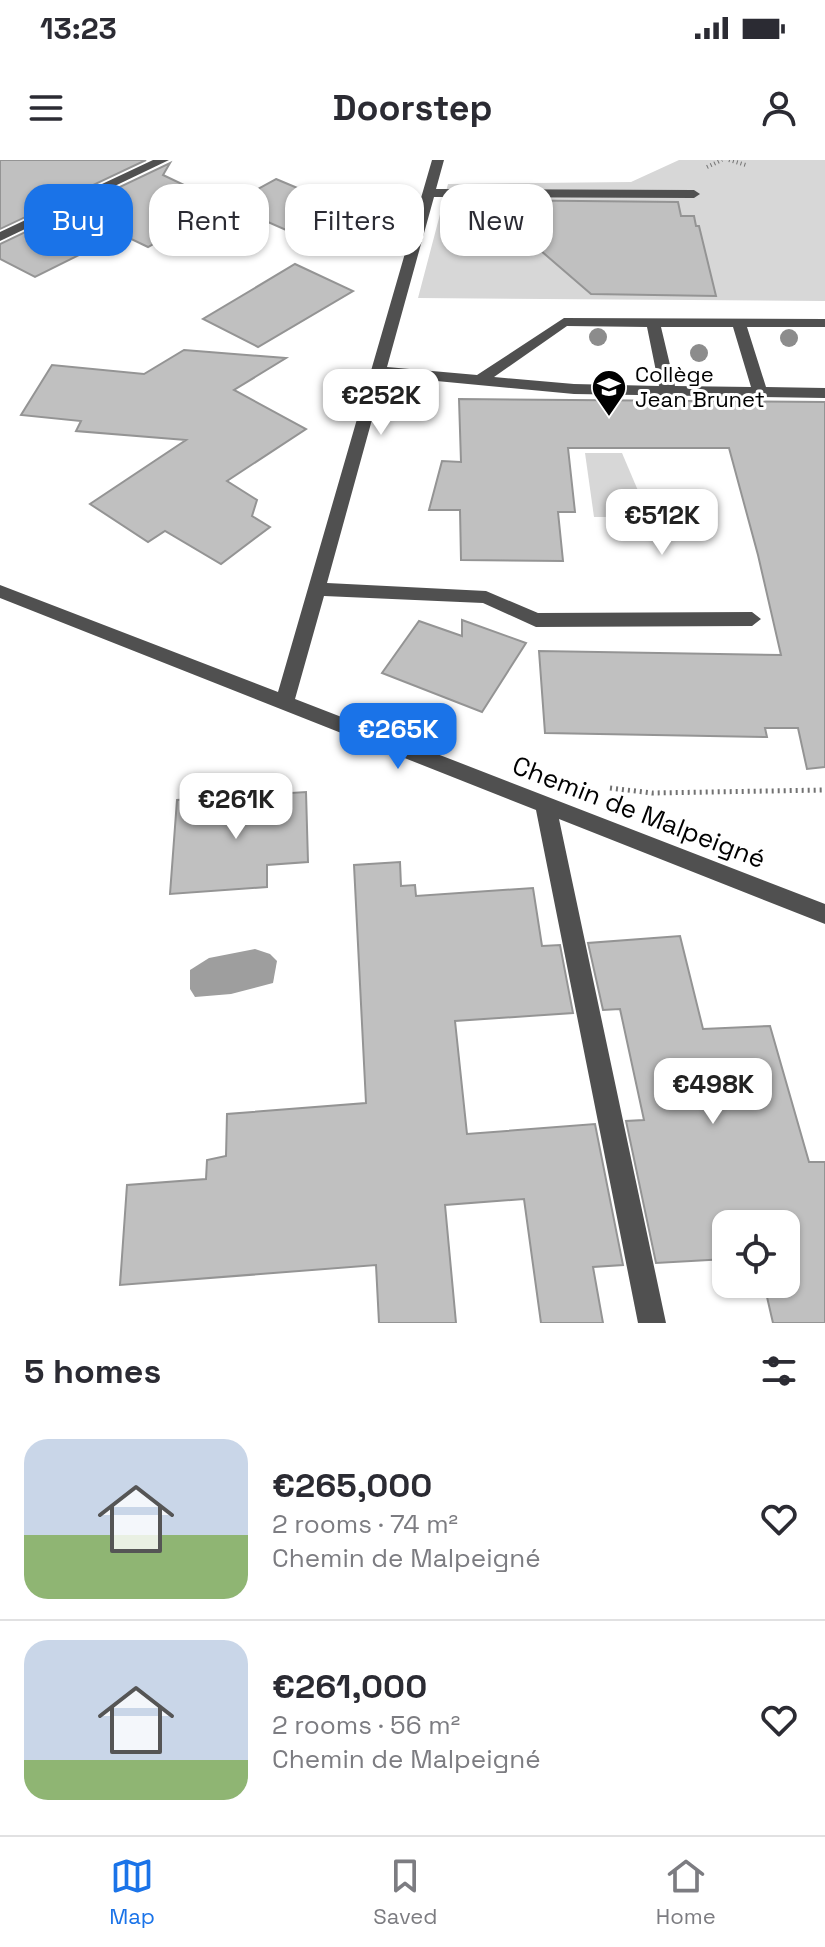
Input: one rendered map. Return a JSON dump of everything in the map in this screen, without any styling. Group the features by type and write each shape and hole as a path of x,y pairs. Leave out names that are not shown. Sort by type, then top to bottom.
{"street":[{"path":"0,237 163,160"},
{"path":"284,703 438,160"},
{"path":"429,193 694,194"},
{"path":"480,380 564,322 825,323"},
{"path":"653,322 668,391"},
{"path":"739,323 760,392"},
{"path":"379,371 574,389 825,393"},
{"path":"318,589 486,597 536,620 752,619"},
{"name":"Chemin de Malpeigné","path":"0,591 821,917"},
{"path":"546,806 652,1323"}],"path":[{"path":"729,160 746,165"},
{"path":"607,787 652,793 825,790"}],"shaded area":[{"path":"679,160 825,160 825,301 418,298 440,214 440,256 553,256 553,184 448,184 631,182"},
{"path":"585,453 622,453 639,493 645,517 594,517"},
{"path":"255,949 270,954 277,961 273,983 231,994 195,997 190,989 190,970 209,958"}],"building":[{"path":"0,160 146,160 95,184 24,184 24,218 0,229"},
{"path":"170,163 163,175 182,184 149,184 148,247 133,240 133,184 126,184"},
{"path":"276,179 288,184 285,184 285,230 269,223 267,184"},
{"path":"553,201 678,202 681,216 694,216 716,296 591,294 547,256 553,256"},
{"path":"24,233 24,256 77,256 35,277 0,259 0,244"},
{"path":"295,264 353,291 258,347 203,319"},
{"path":"184,350 286,358 234,390 306,429 227,481 257,500 252,516 270,527 221,564 165,531 148,542 90,504 186,440 76,431 81,421 21,415 52,365 144,374"},
{"path":"459,399 825,402 825,767 807,769 798,728 765,728 767,737 545,733 539,651 781,655 758,555 729,448 568,448 575,512 558,512 563,561 461,560 460,510 429,510 442,461 461,462"},
{"path":"462,620 526,643 482,712 382,673 419,621 462,636"},
{"path":"306,792 308,862 267,865 267,887 170,894 177,800"},
{"path":"400,862 401,886 415,885 416,896 533,888 542,946 560,945 573,1013 455,1021 467,1134 595,1124 623,1265 593,1267 603,1323 541,1323 524,1199 445,1205 456,1323 379,1323 376,1265 120,1285 127,1185 206,1179 207,1160 226,1156 227,1114 366,1103 354,865"},
{"path":"680,936 703,1029 770,1026 809,1162 825,1162 825,1323 773,1323 767,1298 800,1298 800,1210 712,1210 712,1260 656,1263 626,1121 644,1120 620,1009 603,1010 588,943"}],"place":[{"name":"Collège Jean Brunet","path":"609,418"}]}
